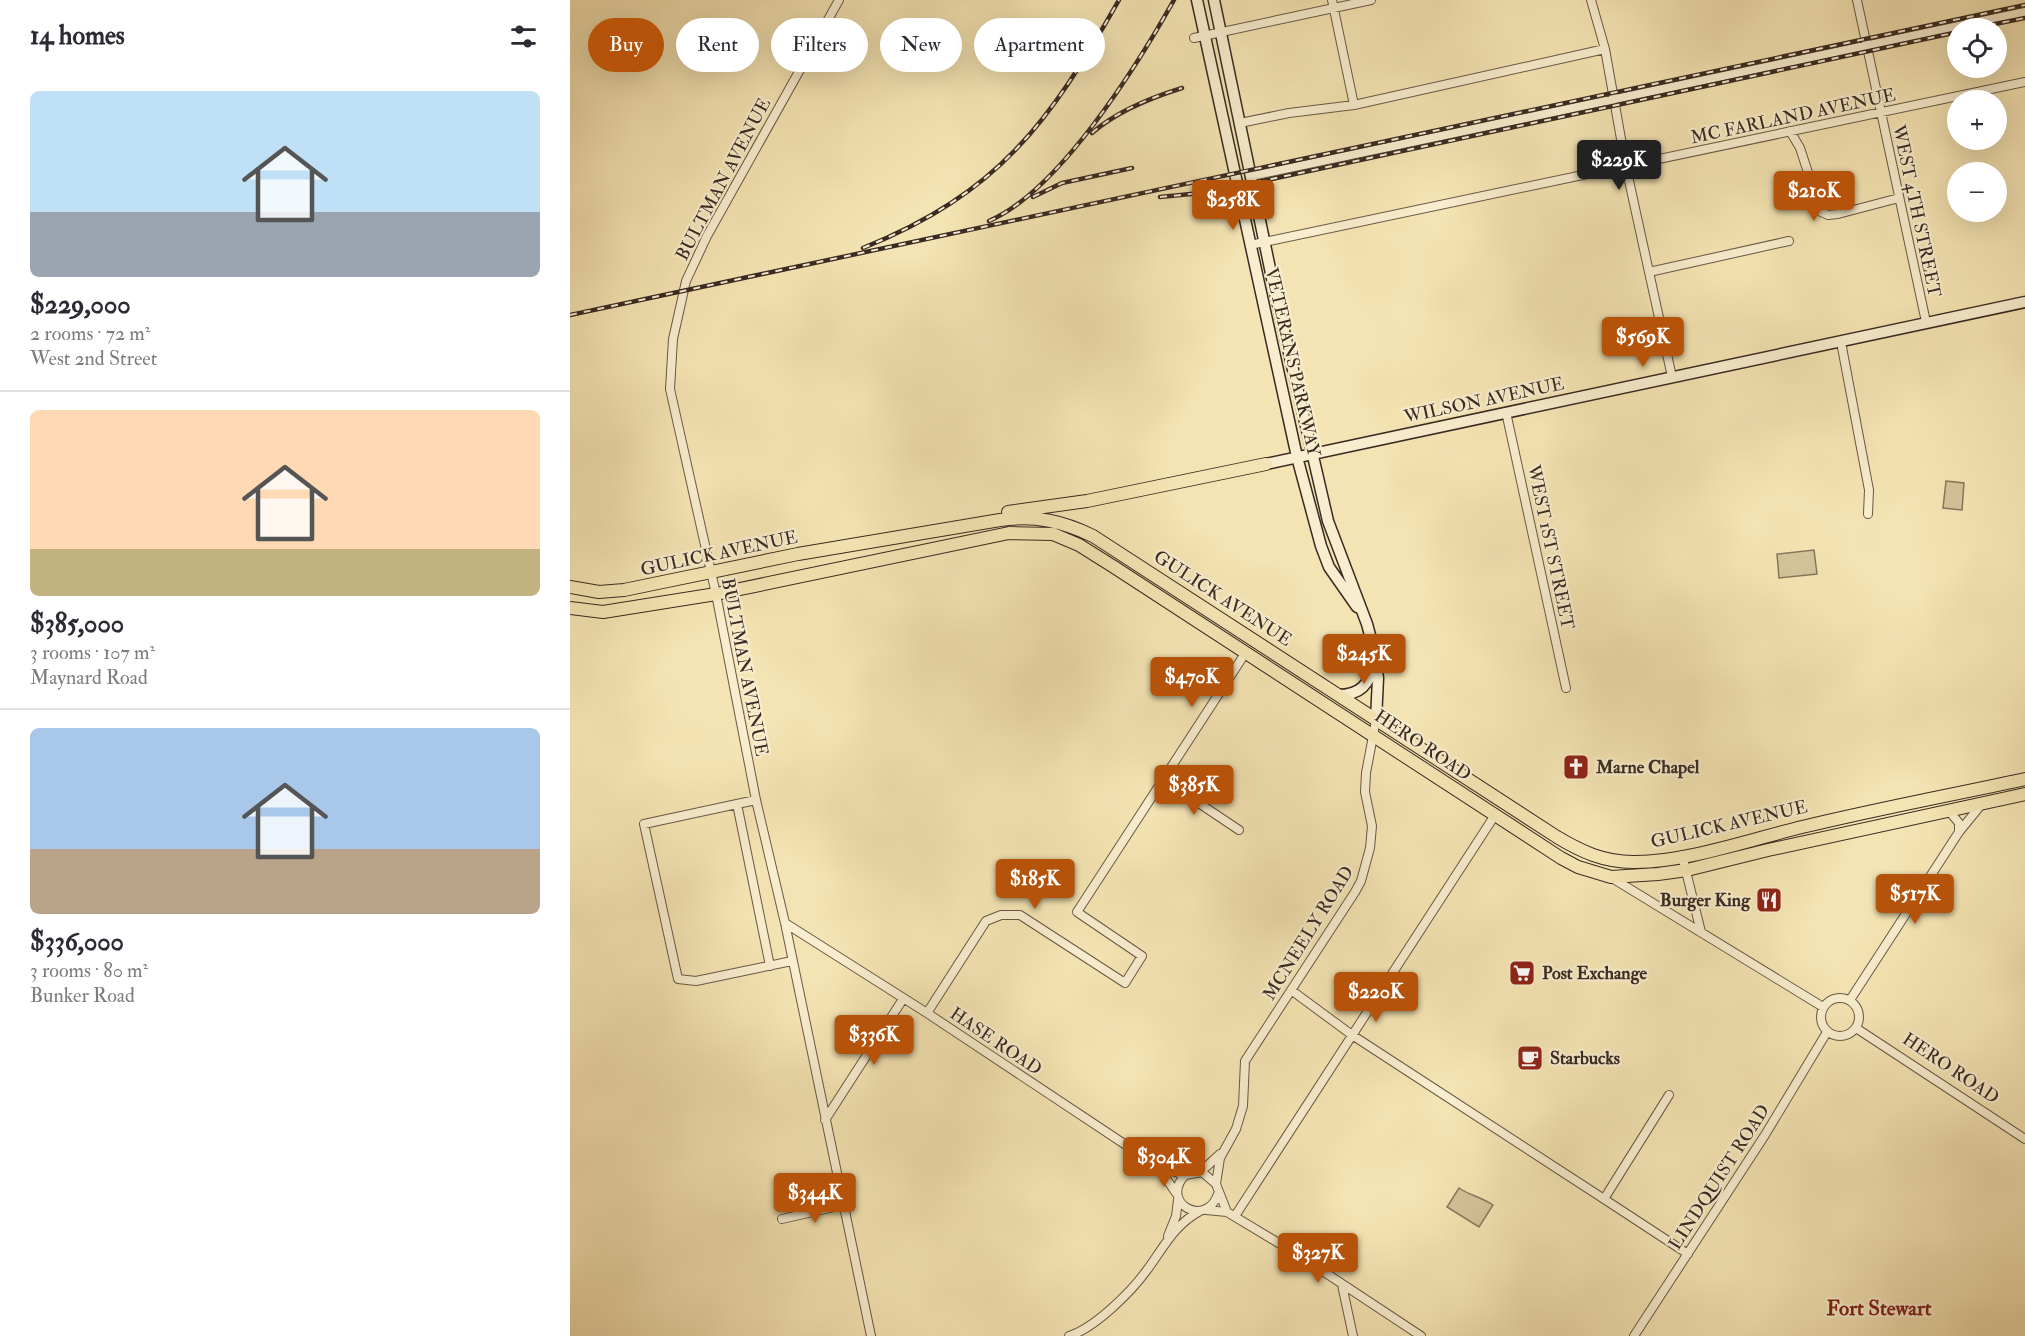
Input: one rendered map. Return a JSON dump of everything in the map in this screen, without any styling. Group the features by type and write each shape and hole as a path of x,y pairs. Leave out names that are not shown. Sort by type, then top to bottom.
{"main road":[{"name":"VETERANS PARKWAY","path":"1197,0 1199,37 1250,244 1297,457 1321,546 1329,567 1362,614"},
{"name":"VETERANS PARKWAY","path":"1214,0 1265,242 1328,521 1362,614"},
{"name":"WILSON AVENUE","path":"1266,464 2025,302"},
{"path":"931,532 954,523 1016,510 1087,501 1266,464"},
{"name":"GULICK AVENUE","path":"570,587 599,592 624,590 931,532 1020,517 1046,518 1071,525 1101,541 1582,852 1606,860 1634,862 1682,855 1851,815 2025,779"},
{"name":"HERO ROAD","path":"570,608 603,612 716,594 987,537 1031,533 1053,534 1079,545 1374,733 1561,858 1578,867 1611,877"},
{"path":"1362,614 1374,650 1378,678 1376,720"},
{"path":"1338,695 1356,694 1365,686 1372,670 1374,650"},
{"name":"GULICK AVENUE","path":"1611,877 1687,870 1768,849 2025,794"}],"street":[{"name":"BULTMAN AVENUE","path":"839,0 707,236 686,281 677,314 670,389 716,594 756,800 785,923 871,1336"},
{"path":"1199,37 1333,4 1371,0"},
{"path":"1591,0 1605,49 1626,167 1672,376"},
{"name":"WEST 4TH STREET","path":"1857,0 1926,322"},
{"path":"1333,4 1354,105"},
{"path":"1252,176 2025,12"},
{"path":"1240,123 1289,113 1354,105 1605,49"},
{"name":"MC FARLAND AVENUE","path":"1250,244 2025,82"},
{"path":"1790,131 1800,148 1821,212 1828,215 1838,214 1899,198"},
{"path":"1649,272 1789,241"},
{"path":"1841,342 1869,490 1868,514"},
{"name":"WEST 1ST STREET","path":"1506,411 1566,688"},
{"path":"927,1013 986,921 1001,915 1020,915 1125,983 1142,956 1077,912 1246,652"},
{"name":"MCNEELY ROAD","path":"1224,1151 1236,1129 1243,1106 1245,1061 1355,892 1367,864 1371,826 1365,792 1366,773 1376,720"},
{"path":"1163,779 1239,831"},
{"path":"756,800 644,824 678,979 696,981 792,961"},
{"path":"737,804 770,966"},
{"path":"1850,1000 1959,832 1982,804"},
{"path":"1949,811 1959,823 1959,832"},
{"path":"1231,1214 1352,1035 1495,815"},
{"path":"1682,855 1701,932"},
{"path":"1611,877 1823,1007"},
{"name":"HASE ROAD","path":"785,923 927,1013 1159,1167"},
{"path":"1291,990 1352,1035 1688,1254"},
{"path":"1841,998 1850,1000 1859,1013 1856,1028 1843,1037 1827,1032 1820,1020 1823,1007 1831,1000 1841,998"},
{"path":"825,1120 903,999"},
{"name":"HERO ROAD","path":"1856,1028 2025,1139"},
{"name":"LINDQUIST ROAD","path":"1634,1336 1765,1135 1827,1032"},
{"path":"1604,1199 1669,1095"},
{"path":"1167,1238 1176,1216 1180,1181 1185,1175 1206,1167 1224,1151"},
{"path":"1224,1151 1217,1167 1216,1184 1218,1194 1231,1214 1421,1336"},
{"path":"1159,1167 1186,1208 1231,1214"},
{"path":"1159,1167 1185,1175"},
{"path":"1196,1171 1207,1175 1216,1184"},
{"path":"1069,1336 1094,1323 1137,1283 1167,1238 1185,1220 1212,1207 1218,1194"},
{"path":"782,1219 843,1205"},
{"path":"1342,1285 1353,1336"}],"shaded area":[{"path":"1946,481 1964,483 1962,510 1943,508"},
{"path":"1814,550 1817,574 1779,578 1777,554"},
{"path":"1459,1188 1493,1205 1479,1227 1447,1207"}],"railway":[{"path":"863,248 910,227 951,203 985,178 1016,150 1069,83 1119,0"},
{"path":"989,221 1016,206 1069,155 1118,91 1174,0"},
{"path":"570,315 2025,5"},
{"path":"2007,22 2025,18"},
{"path":"1160,197 1211,192 1947,34"},
{"path":"1092,133 1112,118 1134,106 1182,88"},
{"path":"1033,197 1062,183 1132,168"}],"place":[{"name":"Marne Chapel","path":"1576,767"},
{"name":"Burger King","path":"1769,900"},
{"name":"Post Exchange","path":"1522,973"},
{"name":"Starbucks","path":"1530,1058"}],"district":[{"name":"Fort Stewart","path":"1879,1308"}]}
